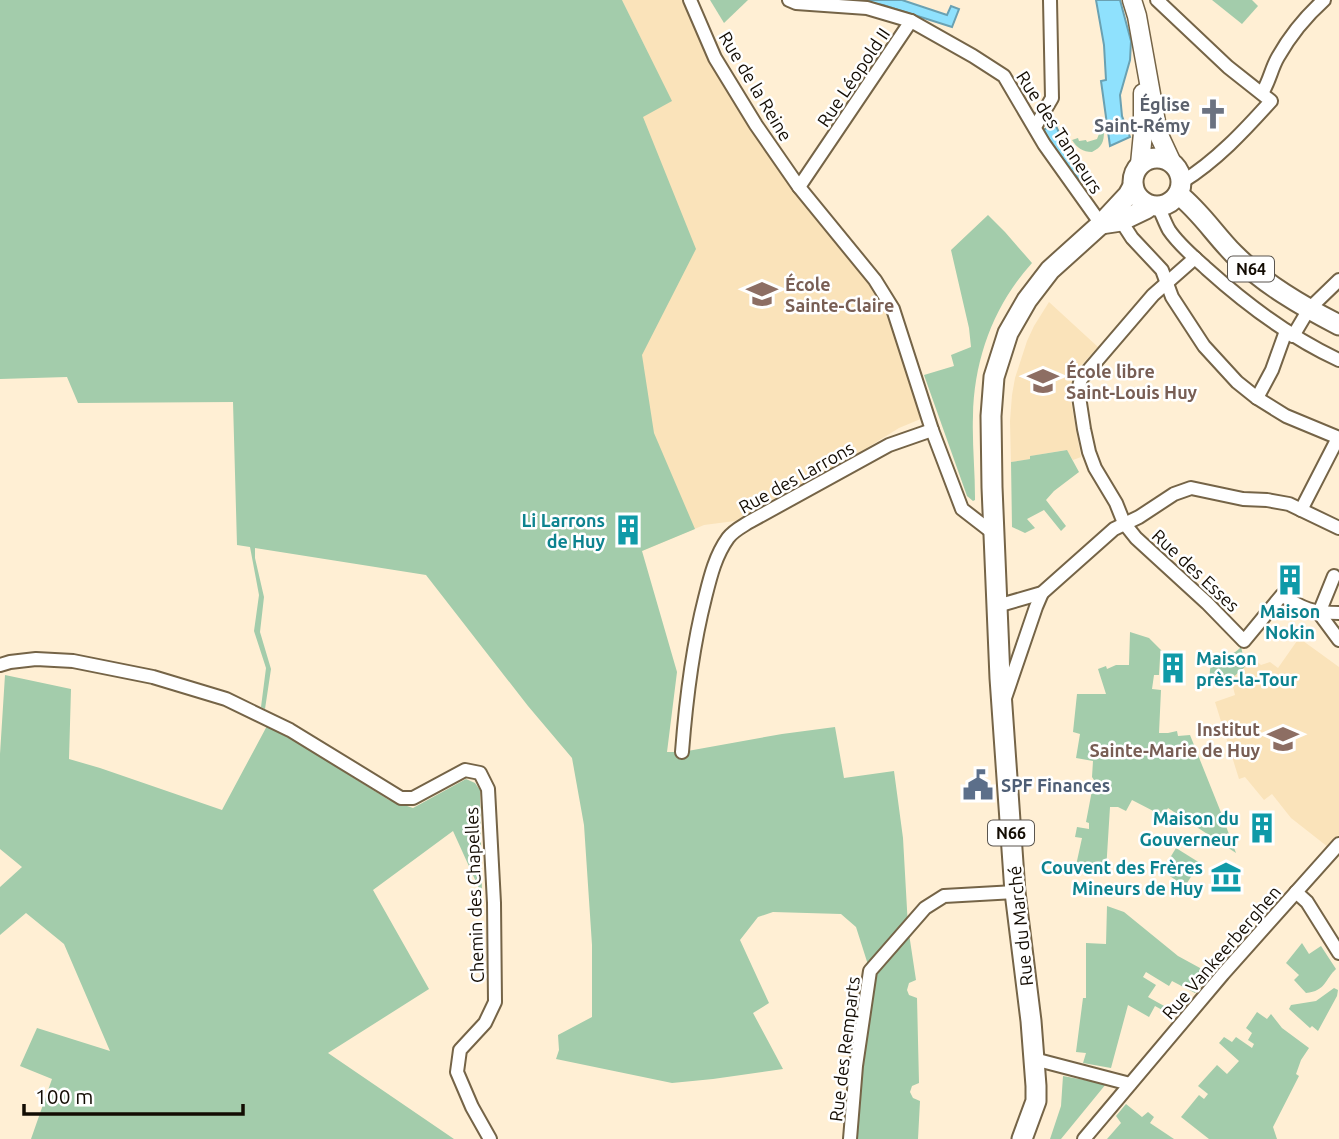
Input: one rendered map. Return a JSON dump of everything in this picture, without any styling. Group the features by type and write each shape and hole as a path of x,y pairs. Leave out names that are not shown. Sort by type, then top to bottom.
{"main road":[{"path":"1101,224 1121,221 1153,206 1164,205 1174,200 1180,188 1177,167 1171,161 1158,132 1132,0"},
{"path":"1143,51 1143,133 1140,164 1133,175 1133,187 1140,199 1153,206"},
{"path":"1140,164 1159,157 1171,161"},
{"name":"N66","path":"997,606 993,533 993,377 1008,333 1027,300 1050,270 1101,224 1133,187"},
{"name":"N64","path":"1180,188 1244,264 1269,284 1339,325"},
{"name":"Rue du Marché","path":"997,606 1014,892 1034,1059"},
{"name":"N66","path":"1022,1139 1036,1101 1034,1059"}],"street":[{"name":"Rue de la Reine","path":"690,0 715,58 756,125 799,187 875,280 893,309 932,430 962,509 993,533"},
{"name":"Rue des Tanneurs","path":"789,0 867,8 911,21 1004,76 1044,144 1101,224"},
{"path":"1035,127 1052,98 1050,0"},
{"path":"1157,0 1228,66 1271,101 1249,126 1180,188"},
{"path":"1262,93 1270,81 1277,59 1304,18 1324,0"},
{"name":"Rue Léopold II","path":"799,187 911,21"},
{"path":"1153,206 1168,228 1195,258 1256,310 1290,333 1339,360"},
{"path":"1121,221 1132,238 1162,270 1172,297 1204,346 1237,382 1288,417 1338,438 1301,510"},
{"name":"Rue des Esses","path":"1195,258 1153,295 1081,379 1078,390 1089,452 1124,523 1136,538 1244,641 1282,595 1298,606 1319,613"},
{"path":"1257,398 1290,333 1339,280"},
{"name":"Rue des Larrons","path":"681,752 695,636 709,579 729,536 749,522 889,445 932,430"},
{"path":"997,606 1042,593 1114,528 1139,517 1174,494 1191,488 1243,499 1289,504 1339,528"},
{"path":"1319,613 1334,576"},
{"name":"Rue du Marché","path":"1002,708 1042,593"},
{"path":"1319,613 1339,613"},
{"path":"1319,613 1339,640"},
{"name":"Chemin des Chapelles","path":"0,665 36,659 72,661 153,677 226,699 290,730 401,799 412,799 465,770 480,773 488,789 494,903 495,1002 485,1023 460,1050 457,1072 490,1139"},
{"name":"Rue Vankeerberghen","path":"1084,1139 1339,844"},
{"name":"Rue des Remparts","path":"850,1139 856,1066 870,971 925,908 944,897 1014,892"},
{"path":"1296,892 1307,902 1339,953"},
{"path":"1034,1059 1129,1084"}],"shaded area":[{"name":"École Sainte-Claire","path":"622,0 685,0 752,129 796,194 858,268 891,320 923,418 899,428 735,521 704,525 642,551 572,396 597,78 648,53"},
{"name":"École libre Saint-Louis Huy","path":"1049,302 1098,347 1076,371 1069,391 1081,457 1073,460 1066,450 1011,462 1010,421 1015,378 1027,341"},
{"name":"Institut Sainte-Marie de Huy","path":"1299,638 1339,667 1339,835 1328,847 1291,818 1272,794 1264,800 1245,777 1239,779 1215,702 1235,695 1231,679 1254,659 1261,665 1270,662 1278,668"}],"green space":[{"path":"0,0 622,0 672,101 643,117 696,249 642,355 654,433 695,529 642,551 677,672 667,752 682,752 835,727 844,778 894,771 903,838 908,927 916,980 909,983 907,990 909,995 917,998 919,1083 912,1086 910,1092 913,1098 920,1101 918,1139 850,1139 870,971 856,927 841,914 773,912 758,917 740,940 769,1003 753,1013 783,1069 672,1083 556,1059 559,1050 558,1035 592,1017 592,945 584,825 572,758 426,575 255,548 264,597 260,632 271,669 265,709 261,707 266,668 254,631 259,595 250,547 237,545 233,402 78,403 67,377 0,379"},
{"path":"710,0 748,0 724,23"},
{"path":"1212,0 1252,0 1258,6 1242,24"},
{"path":"1104,131 1102,144 1092,152 1080,149 1072,140 1078,138 1079,141 1087,142 1097,139"},
{"path":"988,215 1032,263 997,315 977,374 973,426 973,501 967,496 924,375 954,366 951,355 971,347 951,250"},
{"path":"1067,450 1079,472 1046,500 1066,526 1061,531 1044,510 1027,519 1035,528 1025,533 1012,527 1011,462"},
{"path":"1130,632 1149,638 1162,651 1159,675 1154,675 1152,689 1161,690 1159,733 1177,731 1178,736 1190,735 1236,853 1168,808 1163,816 1132,800 1126,811 1110,807 1106,871 1075,870 1082,838 1075,837 1077,827 1089,829 1089,823 1086,822 1094,780 1093,761 1076,758 1080,734 1073,732 1077,694 1106,694 1098,669 1129,665"},
{"path":"1241,647 1244,659 1254,659 1231,679 1210,684 1213,663"},
{"path":"5,675 71,689 69,759 222,810 268,724 389,800 413,808 466,779 475,783 480,790 482,895 453,831 373,890 429,989 328,1053 454,1139 31,1139 52,1079 20,1066 37,1028 110,1051 64,944 26,913 0,935 0,887 22,867 0,849 0,754"},
{"path":"1176,848 1200,863 1185,886 1162,871"},
{"path":"1107,906 1124,912 1178,956 1211,974 1195,993 1172,981 1169,986 1146,972 1143,977 1156,985 1148,997 1166,1007 1164,1011 1155,1006 1149,1017 1128,1005 1111,1068 1083,1063 1086,1053 1076,1052 1083,998 1086,998 1086,943 1106,944"},
{"path":"1302,943 1309,954 1321,946 1336,969 1318,990 1313,992 1306,993 1294,980 1299,975 1286,963"},
{"path":"1334,988 1338,990 1337,996 1318,1031 1312,1026 1310,1028 1289,1009 1291,1005 1316,1001"},
{"path":"1257,1012 1267,1019 1271,1014 1282,1028 1309,1048 1296,1074 1299,1076 1273,1127 1277,1139 1209,1139 1181,1117 1199,1095 1204,1099 1208,1094 1198,1086 1217,1065 1227,1074 1239,1061 1219,1043 1224,1037 1232,1042 1236,1037 1252,1048 1254,1044 1248,1040 1252,1033 1246,1028"},
{"path":"1063,1076 1106,1084 1061,1139 1050,1139 1061,1106"},
{"path":"1126,1104 1142,1117 1148,1112 1154,1117 1150,1123 1174,1139 1107,1139 1121,1123 1116,1116"}],"water":[{"path":"853,0 902,0 947,15 951,6 959,9 952,27 883,5"},
{"path":"1096,0 1120,0 1131,41 1130,60 1120,95 1122,116 1130,137 1110,146 1101,81 1106,80 1104,45"},
{"path":"1055,124 1071,158 1088,178 1080,181 1062,160 1043,130"}],"place":[{"name":"Église Saint-Rémy","path":"1213,114"},
{"name":"École Sainte-Claire","path":"762,294"},
{"name":"École libre Saint-Louis Huy","path":"1043,381"},
{"name":"Li Larrons de Huy","path":"628,530"},
{"name":"Maison Nokin","path":"1290,580"},
{"name":"Maison près-la-Tour","path":"1173,668"},
{"name":"Institut Sainte-Marie de Huy","path":"1283,739"},
{"name":"SPF Finances","path":"978,785"},
{"name":"Maison du Gouverneur","path":"1262,828"},
{"name":"Couvent des Frères Mineurs de Huy","path":"1226,877"}]}
